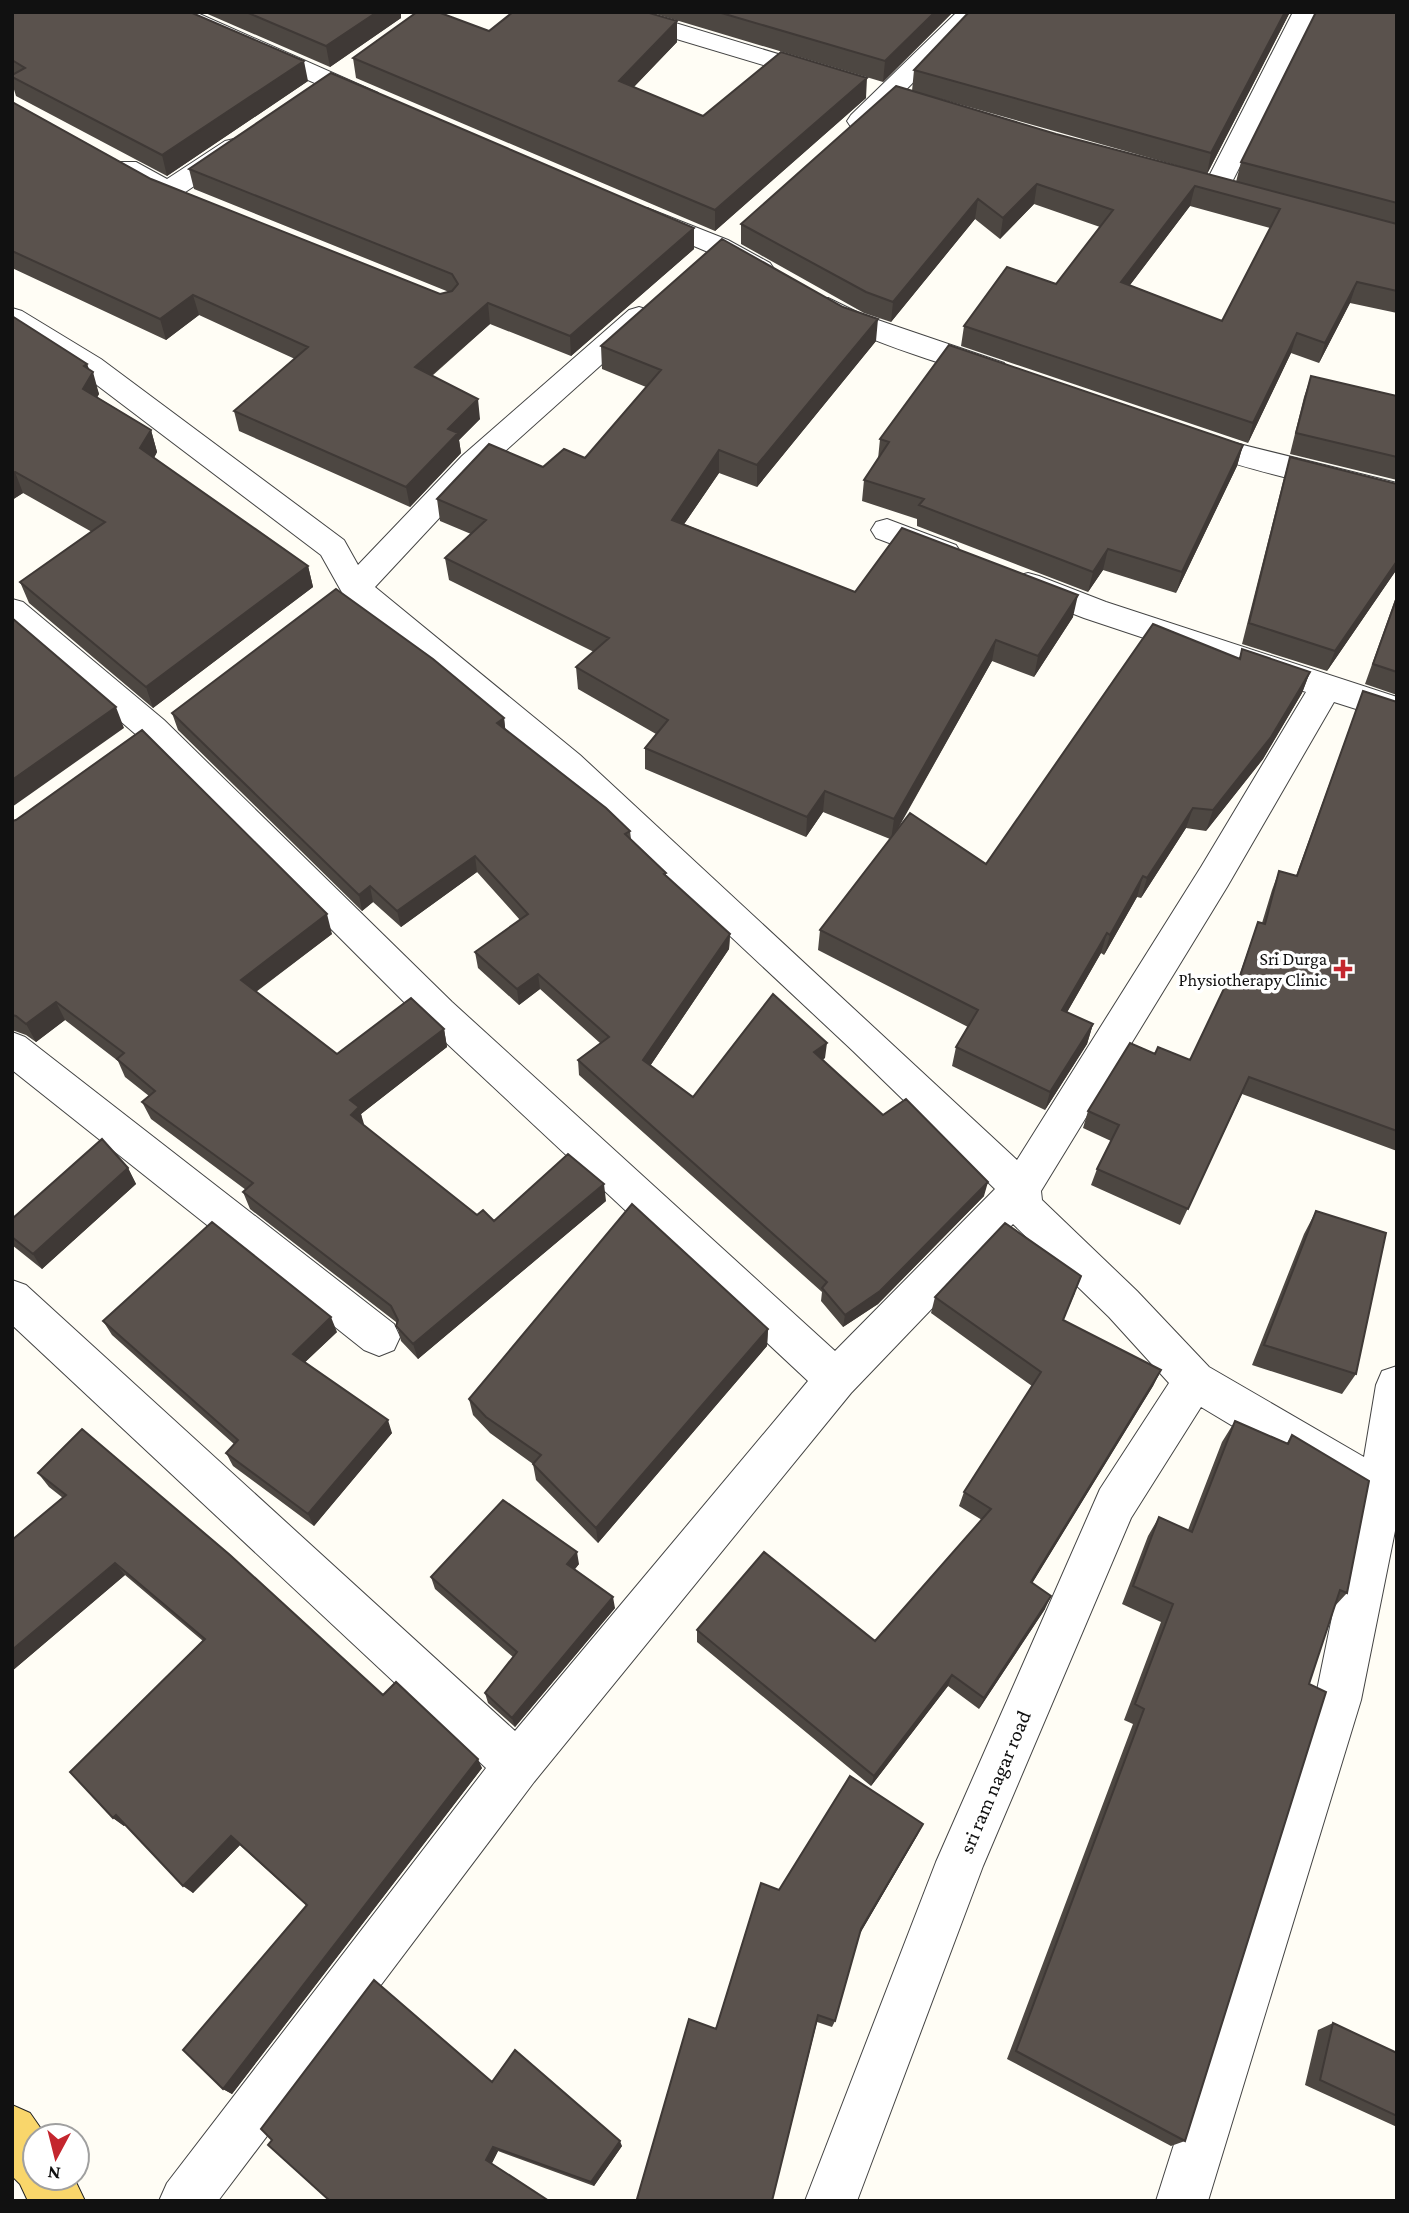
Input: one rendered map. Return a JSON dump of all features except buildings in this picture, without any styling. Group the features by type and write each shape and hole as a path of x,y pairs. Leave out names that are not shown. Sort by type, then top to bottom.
{"street":[{"path":"174,12 342,74 393,108"},
{"path":"612,12 662,19 880,92"},
{"path":"839,139 880,92 971,12"},
{"path":"1216,188 1306,12"},
{"path":"308,97 342,74"},
{"path":"108,158 181,196 250,136"},
{"path":"1190,181 1242,195"},
{"path":"618,204 718,246 853,321 1024,381"},
{"path":"344,587 473,463 657,300"},
{"path":"12,317 92,366 333,548 344,587 568,764 866,1040 1021,1189 1023,1208 1123,1304 1194,1381 1388,1495"},
{"path":"1170,432 1223,450 1397,494"},
{"path":"887,530 1096,610 1397,710"},
{"path":"12,610 154,727 439,1013 836,1379"},
{"path":"185,2201 517,1765 836,1379 1021,1189 1214,877 1327,685"},
{"path":"12,1048 379,1337"},
{"path":"12,1298 517,1765"},
{"name":"sri ram nagar road","path":"831,2201 960,1862 1115,1504 1194,1381"},
{"path":"1182,2201 1338,1699 1388,1495 1397,1385"}],"place":[{"name":"Sri Durga Physiotherapy Clinic","path":"1343,969"}]}
